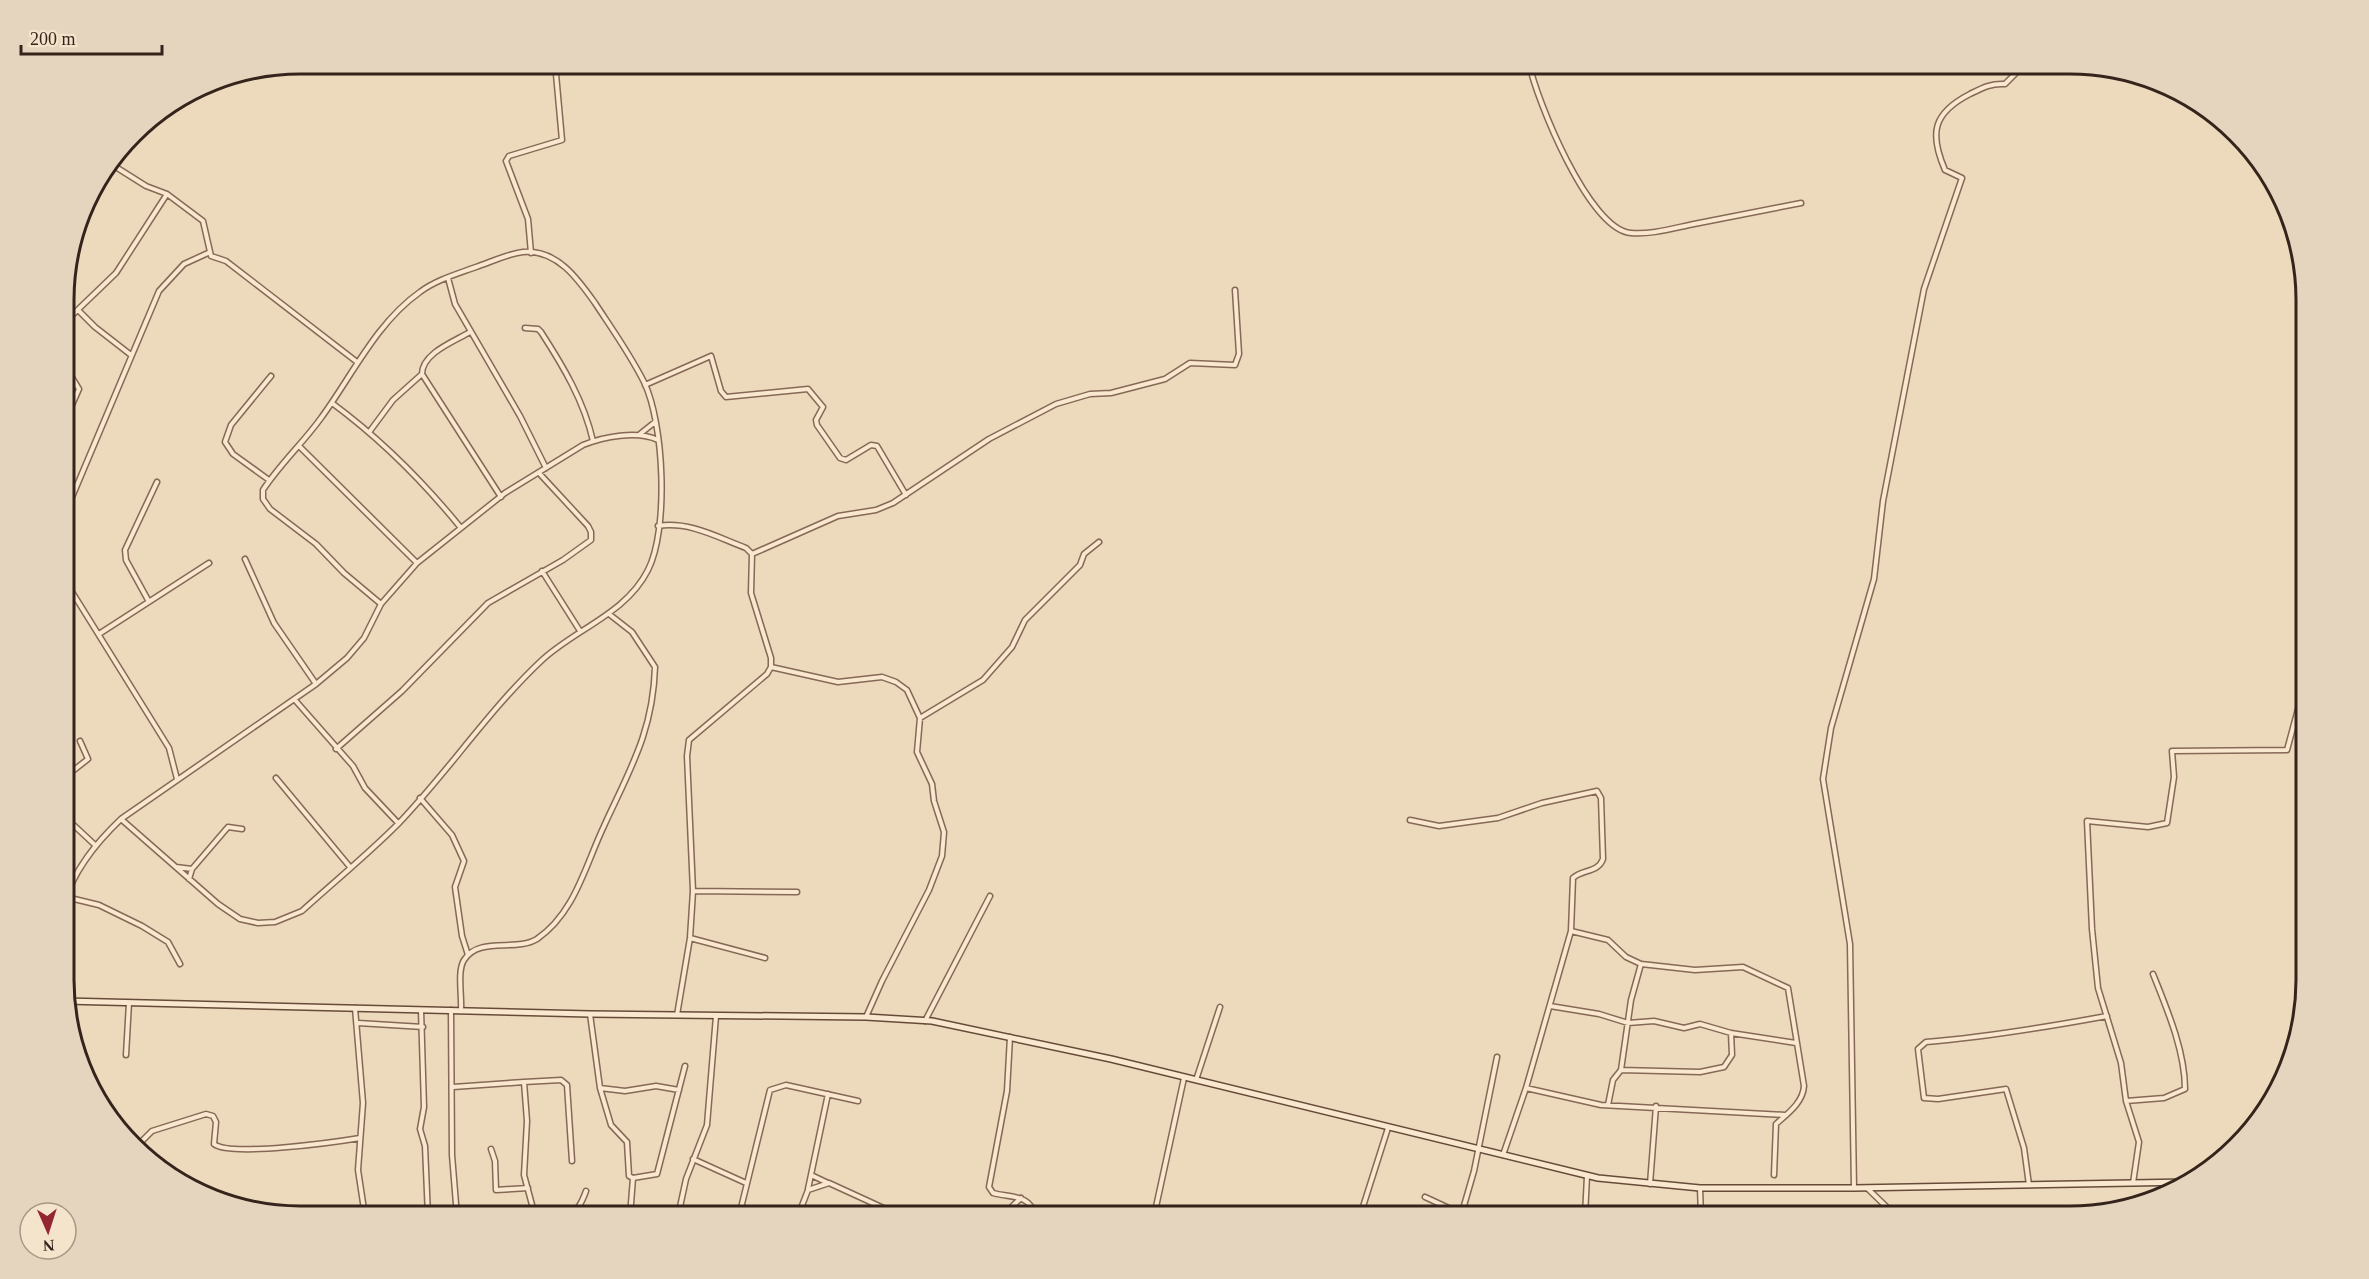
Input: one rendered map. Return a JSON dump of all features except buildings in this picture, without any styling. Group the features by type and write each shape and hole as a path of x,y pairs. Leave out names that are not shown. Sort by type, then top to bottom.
{"main road":[{"path":"74,1001 590,1014 866,1017 953,1024 1587,1176 1650,1185 1700,1188 1866,1188 2168,1182"}],"street":[{"path":"531,253 528,219 506,161 509,156 562,140 556,74"},
{"path":"1531,74 1534,88 1581,189 1607,221 1629,234 1674,228 1801,203"},
{"path":"1854,1188 1850,944 1823,779 1831,728 1874,579 1883,501 1924,289 1962,178 1945,170 1935,146 1938,119 1954,102 1992,83 2005,84 2015,74"},
{"path":"116,167 146,186 167,194 203,221 208,253 214,259 226,261 357,362"},
{"path":"74,314 116,273 167,194"},
{"path":"74,487 153,302 166,281 184,264 208,253"},
{"path":"121,819 240,920 258,924 284,919 302,911 398,823 510,692 556,648 609,614 630,596 648,571 653,559 661,508 655,422 645,385 618,338 571,273 557,259 531,253 508,256 448,278 421,291 405,305 357,362 332,403 300,447 269,480 262,495 266,504 316,544 344,573 381,604"},
{"path":"448,278 455,304 520,416 546,468"},
{"path":"752,554 838,516 876,510 906,495 989,439 1056,404 1090,394 1111,393 1165,379 1190,363 1235,365 1239,354 1235,290"},
{"path":"78,310 94,327 130,355"},
{"path":"525,328 538,328 559,359 585,414 593,441"},
{"path":"470,332 428,358 423,366 422,374 501,497"},
{"path":"645,385 711,356 721,391 726,397 808,389 822,405 817,425 840,458 846,460 871,445 877,446 906,495"},
{"path":"370,431 393,400 422,374"},
{"path":"269,480 233,454 225,442 231,425 271,376"},
{"path":"74,381 79,389 74,400"},
{"path":"332,403 370,431 435,494 461,528"},
{"path":"639,435 655,422"},
{"path":"74,880 95,845 121,819 295,700 347,658 368,633 372,618 381,604 417,563 501,497 593,441 639,435 658,440"},
{"path":"300,447 417,563"},
{"path":"336,749 402,691 488,603 586,545 592,536 588,526 539,472"},
{"path":"148,600 126,560 125,550 157,482"},
{"path":"658,526 680,525 695,529 746,548 752,554 751,593 771,658 771,667 767,674 689,740 687,756 693,891 690,938 676,1015"},
{"path":"920,718 982,680 1012,647 1026,620 1080,565 1084,554 1099,542"},
{"path":"245,559 274,623 316,684"},
{"path":"99,634 148,600 209,563"},
{"path":"542,571 580,631"},
{"path":"74,595 169,748 177,779"},
{"path":"461,1010 462,967 468,955 485,947 525,944 533,941 566,909 634,765 649,723 656,667 632,632 609,614"},
{"path":"771,667 838,682 882,677 896,682 907,690 920,718 917,752 932,784 934,801 944,832 942,856 928,890 866,1017"},
{"path":"295,700 353,766 365,788 398,823"},
{"path":"2133,1183 2139,1142 2127,1101 2121,1063 2098,988 2092,929 2087,821 2148,827 2167,824 2174,777 2172,751 2287,750 2296,716"},
{"path":"74,770 88,759 80,741"},
{"path":"276,778 350,867"},
{"path":"1410,820 1439,826 1497,818 1542,803 1597,791 1601,798 1603,859 1597,867 1576,874 1573,878 1571,931 1551,1006 1503,1155"},
{"path":"420,798 452,835 464,861 455,886 463,941 468,955"},
{"path":"74,825 95,845"},
{"path":"189,879 192,869 228,827 242,829"},
{"path":"175,867 192,869"},
{"path":"693,891 797,892"},
{"path":"925,1022 990,896"},
{"path":"74,901 99,905 142,926 168,942 180,964"},
{"path":"1571,931 1608,940 1626,957 1641,964 1695,970 1743,967 1785,985 1790,992 1803,1092 1788,1115 1785,1115 1774,1128 1774,1175"},
{"path":"690,938 765,958"},
{"path":"1608,1105 1612,1080 1621,1070 1628,1023 1641,964"},
{"path":"2127,1101 2164,1098 2185,1089 2185,1076 2152,974"},
{"path":"126,1055 129,1002"},
{"path":"1551,1006 1599,1014 1628,1023 1653,1021 1684,1028 1700,1024 1731,1033 1796,1043"},
{"path":"355,1007 363,1103 358,1170 363,1206"},
{"path":"1196,1081 1220,1008"},
{"path":"451,1009 452,1155 456,1206"},
{"path":"421,1010 424,1107 420,1129 425,1146 428,1206"},
{"path":"590,1014 600,1088 611,1125 627,1142 629,1176 633,1178"},
{"path":"681,1206 693,1159 707,1125 717,1016"},
{"path":"2029,1185 2024,1148 2006,1089 1938,1099 1924,1098 1918,1049 1926,1042 2000,1036 2029,1028 2107,1016"},
{"path":"358,1023 423,1027"},
{"path":"1621,1070 1715,1071 1729,1062 1732,1055 1731,1033"},
{"path":"1010,1036 1007,1091 989,1182 993,1193 1014,1195 1030,1206"},
{"path":"1465,1206 1497,1057"},
{"path":"633,1178 657,1174 685,1066"},
{"path":"1156,1206 1184,1078"},
{"path":"453,1087 561,1080 567,1085 572,1161"},
{"path":"524,1082 527,1121 524,1174 532,1206"},
{"path":"741,1206 770,1090 786,1085 858,1101"},
{"path":"600,1088 625,1091 656,1086 679,1090"},
{"path":"1526,1088 1608,1105 1785,1115"},
{"path":"802,1206 808,1190 828,1094"},
{"path":"1650,1185 1656,1106"},
{"path":"142,1141 152,1131 206,1114 213,1116 216,1122 214,1142 220,1148 279,1148 360,1138"},
{"path":"1363,1206 1388,1128"},
{"path":"491,1149 495,1161 496,1190 528,1188"},
{"path":"693,1159 746,1183"},
{"path":"811,1175 879,1206"},
{"path":"1586,1206 1587,1176"},
{"path":"631,1206 633,1178"},
{"path":"808,1190 829,1183"},
{"path":"1700,1188 1701,1206"},
{"path":"1866,1188 1885,1206"},
{"path":"579,1206 586,1191"},
{"path":"1425,1197 1444,1206"},
{"path":"1013,1206 1021,1198"}]}
